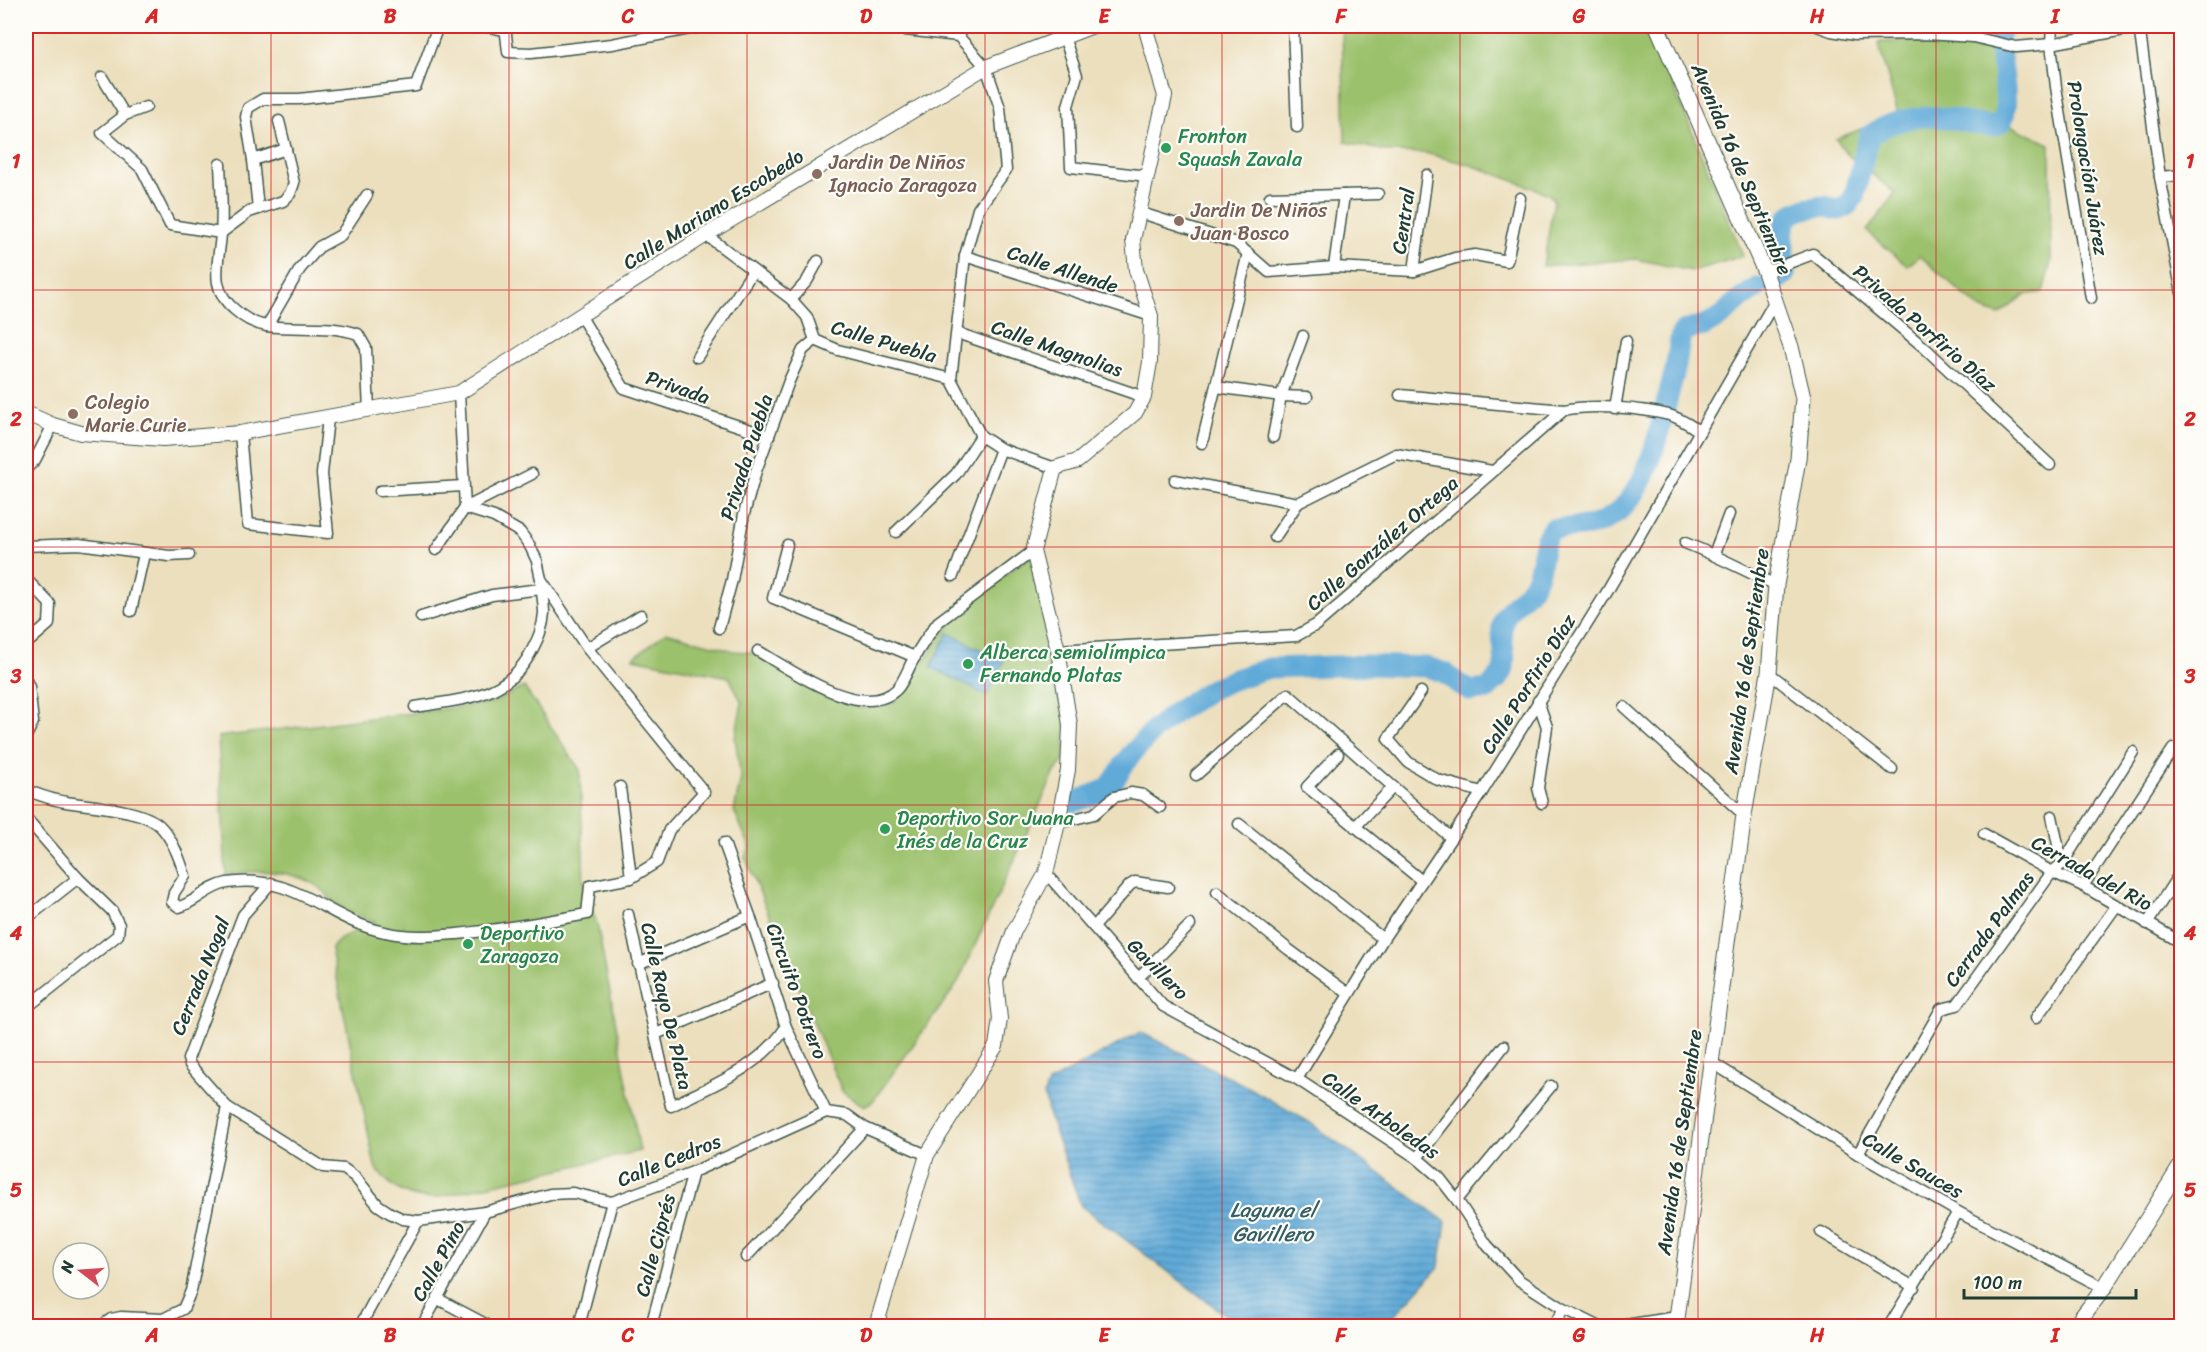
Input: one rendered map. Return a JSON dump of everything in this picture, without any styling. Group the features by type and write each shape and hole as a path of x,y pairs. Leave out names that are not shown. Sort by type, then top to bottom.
{"main road":[{"name":"Avenida 16 de Septiembre","path":"1657,26 1776,299 1791,346 1803,398 1798,459 1776,585 1769,673 1744,815 1676,1322"},
{"path":"2075,1326 2104,1287 2181,1164"}],"street":[{"path":"258,209 246,117 248,108 263,99 299,99 416,86 438,26"},
{"path":"484,26 505,28 508,52 531,53 612,44 705,26"},
{"path":"871,26 959,31 986,67 1000,108 1006,170 978,209 965,256 951,379"},
{"name":"Calle Mariano Escobedo","path":"26,413 53,425 81,433 163,439 240,433 459,393 706,235 986,67 1093,26"},
{"path":"896,532 956,474 981,436 1002,449 1055,468 1078,461 1135,413 1144,397 1150,362 1150,316 1136,270 1133,240 1165,96 1145,26"},
{"path":"1293,26 1297,127"},
{"path":"1817,26 1855,35 1926,30 2016,46 2051,45 2140,26 2160,177 2181,293"},
{"name":"Prolongación Juárez","path":"2052,26 2051,45 2056,87 2091,298"},
{"path":"1064,37 1077,75 1068,106 1071,167 1147,176"},
{"path":"102,77 125,115"},
{"path":"146,107 125,115 102,133 142,169 170,225 221,233 249,212 283,201 290,194 294,183 279,121"},
{"path":"253,160 286,149"},
{"path":"220,164 221,233 216,264 218,289 227,304 247,321 267,326 343,329 358,334 366,348 369,410"},
{"name":"Central","path":"1414,271 1427,175"},
{"path":"2160,177 2181,175"},
{"name":"Central","path":"1270,197 1378,194"},
{"path":"267,326 300,269 319,247 341,235 367,195"},
{"path":"1334,267 1344,195"},
{"path":"1138,212 1236,243 1269,272 1334,267 1414,271 1465,256 1486,256 1507,261 1520,198"},
{"name":"Calle Puebla","path":"706,235 791,299 807,317 815,340 838,350 951,379 981,436"},
{"path":"1202,442 1248,253"},
{"name":"Privada Porfirio Díaz","path":"1765,272 1813,254 1926,349 2050,465"},
{"name":"Calle Allende","path":"965,256 1150,316"},
{"path":"791,299 807,281 818,261"},
{"path":"697,357 753,271"},
{"name":"Calle Porfirio Díaz","path":"1298,1079 1383,939 1482,792 1607,592 1776,299"},
{"name":"Privada","path":"580,315 624,388 769,436"},
{"name":"Calle Magnolias","path":"957,333 1144,397"},
{"path":"1273,437 1281,396 1303,336"},
{"name":"Privada Puebla","path":"719,628 732,580 744,514 769,436 803,350 815,340"},
{"path":"1615,409 1626,341"},
{"path":"1216,387 1281,396 1307,397"},
{"path":"459,393 465,508"},
{"path":"1400,395 1564,410 1615,409 1672,416 1699,431"},
{"name":"Calle González Ortega","path":"1058,650 1296,636 1316,625 1352,596 1564,410"},
{"path":"240,433 248,524 328,533 322,474 328,418"},
{"path":"26,469 35,460 53,425"},
{"path":"953,576 1002,449"},
{"path":"1275,537 1298,503 1396,454 1492,471"},
{"path":"876,1326 927,1155 996,1046 1000,1019 996,981 1014,931 1046,873 1058,823 1068,770 1070,725 1058,650 1033,551 1055,468"},
{"path":"436,550 465,508 532,474"},
{"path":"1175,480 1298,503"},
{"path":"380,491 464,486"},
{"path":"415,707 477,696 499,688 511,679 524,664 540,634 544,611 541,584 537,561 530,546 520,532 494,517 465,508"},
{"path":"1714,554 1730,514"},
{"path":"1685,543 1714,554 1731,565 1776,585"},
{"path":"26,546 79,544 144,554 189,555"},
{"path":"787,545 772,598 915,657"},
{"path":"758,651 840,695 862,700 886,697 898,688 938,622 1033,551"},
{"path":"131,611 144,554"},
{"path":"26,579 50,604 49,624 26,644"},
{"path":"421,617 492,595 541,584"},
{"path":"26,790 67,802 94,805 134,814 160,825 179,856 185,876 174,893 172,902 178,907 187,904 210,888 227,883 271,883 319,903 345,918 383,932 418,937 504,930 587,914 590,886 631,878 657,862 669,830 704,792 587,648 541,584"},
{"path":"587,648 641,615"},
{"path":"1769,673 1892,769"},
{"path":"26,680 29,687 33,722 26,736"},
{"path":"1421,692 1388,740 1408,762 1438,780 1482,792"},
{"path":"1196,775 1288,694 1451,838"},
{"path":"1538,701 1547,727 1538,788 1542,803"},
{"path":"1624,707 1744,815"},
{"path":"2083,886 2173,749"},
{"name":"Cerrada Palmas","path":"1858,1154 1941,1010 1956,1005 2052,873 2062,864 2133,752"},
{"path":"1338,754 1307,787 1422,881"},
{"path":"621,787 631,878"},
{"path":"1355,827 1393,787"},
{"path":"1058,823 1094,814 1114,797 1131,793 1143,795 1160,807"},
{"path":"2052,816 2062,864"},
{"path":"26,818 78,878 111,910 119,925 118,935 26,1008"},
{"path":"1239,824 1383,939"},
{"name":"Cerrada del Rio","path":"1984,834 2052,873 2083,886 2181,943"},
{"name":"Circuito Potrero","path":"724,843 786,1027 826,1112"},
{"path":"2147,924 2181,870"},
{"name":"Gavillero","path":"1046,873 1163,1006 1298,1079"},
{"path":"26,919 78,878"},
{"path":"1094,927 1135,882 1168,886"},
{"name":"Cerrada Nogal","path":"271,883 243,915 189,1053 190,1065 227,1107 323,1167 344,1169 355,1177 378,1205 390,1213 403,1219 418,1221 485,1212"},
{"path":"1217,892 1287,950 1349,994"},
{"path":"2036,1018 2117,905"},
{"name":"Calle Rayo De Plata","path":"627,914 671,1106 739,1072 775,1045 786,1027"},
{"path":"638,964 750,916"},
{"path":"1138,978 1190,925"},
{"path":"656,1034 773,983"},
{"path":"1417,1158 1504,1046"},
{"name":"Calle Sauces","path":"1711,1062 1858,1154 1958,1212 2104,1287"},
{"name":"Calle Arboledas","path":"1298,1079 1417,1158 1439,1178 1457,1200 1487,1245 1519,1280 1564,1309 1598,1326"},
{"path":"1457,1200 1551,1086"},
{"path":"102,1326 111,1319 121,1317 163,1319 183,1309 191,1291 227,1107"},
{"path":"826,1112 847,1115 866,1128 927,1155"},
{"name":"Calle Cedros","path":"485,1212 550,1194 573,1193 612,1202 693,1172 826,1112"},
{"path":"746,1257 866,1128"},
{"name":"Calle Ciprés","path":"651,1326 693,1172"},
{"path":"579,1326 612,1202"},
{"name":"Calle Pino","path":"422,1326 485,1212"},
{"path":"1889,1326 1958,1212"},
{"path":"360,1326 418,1221"},
{"path":"1821,1232 1914,1287"},
{"path":"438,1299 489,1326"},
{"path":"1553,1326 1564,1309"},
{"path":"1619,1326 1676,1322"}],"green space":[{"path":"1342,26 1649,26 1743,256 1692,271 1636,259 1543,266 1554,201 1549,194 1471,165 1425,153 1390,152 1345,142"},
{"path":"1965,40 2007,50 2009,125 2050,144 2051,262 2043,292 2025,295 1999,315 1978,307 1920,256 1907,266 1867,231 1895,193 1848,155 1836,139 1898,114 1878,42"},
{"name":"Deportivo Sor Juana Inés de la Cruz","path":"1031,555 1066,714 1065,759 1055,772 957,984 873,1101 864,1106 842,1091 745,857 750,847 734,811 741,778 735,738 742,703 729,677 633,658 666,632 734,651 756,653 860,708 894,703 960,610"},
{"name":"Deportivo Zaragoza","path":"524,687 580,770 584,889 597,924 640,1151 434,1198 416,1197 400,1191 375,1167 331,949 341,939 375,921 342,909 324,891 302,878 277,872 226,875 218,737 491,703"}],"water":[{"name":"Alberca semiolímpica Fernando Platas","path":"948,633 1004,661 987,696 931,667"},
{"name":"Laguna el Gavillero","path":"1140,1032 1246,1086 1309,1122 1446,1222 1439,1267 1385,1326 1240,1326 1081,1206 1049,1116 1044,1094 1048,1083"}],"waterway":[{"path":"2000,26 2000,34"},
{"path":"1784,256 1784,226 1790,216 1796,212 1820,206 1839,210 1848,205 1854,197 1869,136 1876,131 1919,117 1937,117 1990,126 2001,122 2004,115 2005,97 2000,49"},
{"path":"1779,279 1785,274 1784,266"},
{"path":"1665,408 1681,334 1685,330 1704,326 1723,315 1735,303 1758,287"},
{"path":"1075,802 1109,788 1129,757 1153,731 1177,711 1212,689 1269,668 1368,665 1427,667 1445,673 1472,691 1488,689 1503,671 1505,657 1502,630 1505,617 1535,581 1543,548 1552,529 1593,525 1609,518 1622,508 1641,481 1654,449 1663,417"}],"place":[{"name":"Fronton Squash Zavala","path":"1166,148"},
{"name":"Jardin De Niños Ignacio Zaragoza","path":"817,174"},
{"name":"Jardin De Niños Juan Bosco","path":"1179,221"},
{"name":"Colegio Marie Curie","path":"73,414"},
{"name":"Alberca semiolímpica Fernando Platas","path":"968,664"},
{"name":"Deportivo Sor Juana Inés de la Cruz","path":"885,829"},
{"name":"Deportivo Zaragoza","path":"468,944"}]}
